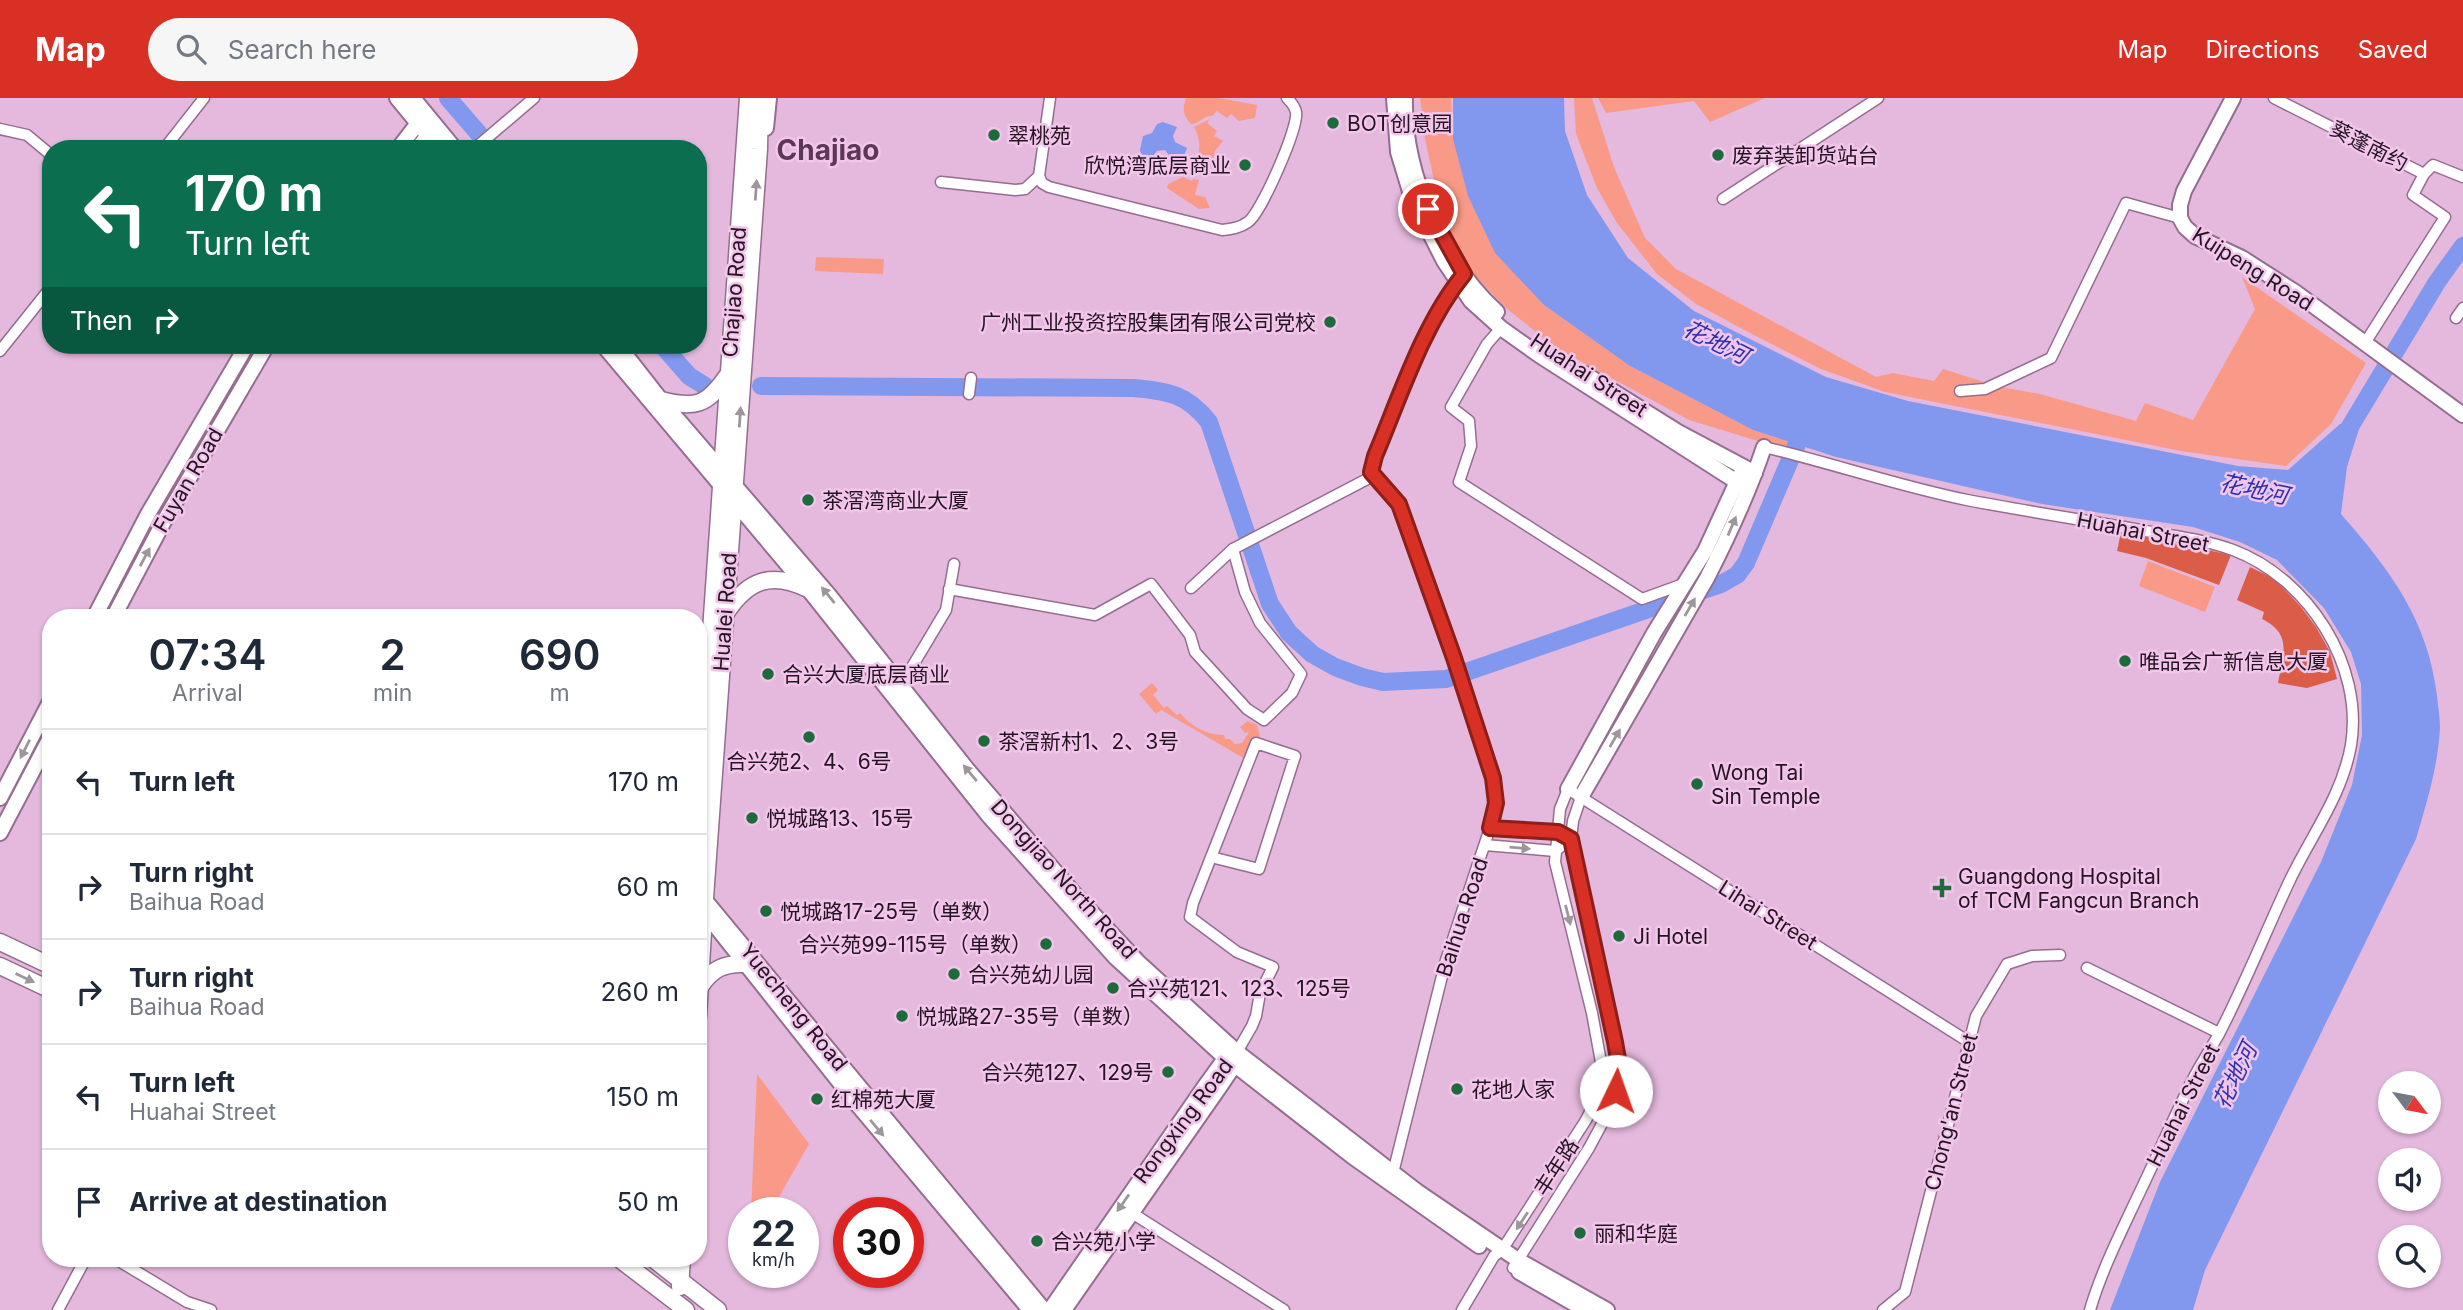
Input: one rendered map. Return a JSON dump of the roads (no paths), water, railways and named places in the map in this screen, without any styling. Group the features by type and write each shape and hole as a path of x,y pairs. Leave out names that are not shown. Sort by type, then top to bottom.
{"main road":[{"name":"Chajiao Road","path":"730,491 752,147 748,98"},
{"name":"Chajiao Road","path":"730,491 721,469 752,147 760,98"},
{"path":"662,400 687,404 708,400 729,374"},
{"name":"Hualei Road","path":"707,830 725,615 730,491"},
{"name":"Hualei Road","path":"707,702 715,598 730,491"},
{"path":"725,615 736,598 747,588 760,583 782,580 808,589"},
{"path":"0,942 42,962"},
{"path":"707,976 722,966 745,964"},
{"path":"0,966 42,986"},
{"path":"630,1267 681,1308"},
{"path":"662,1267 663,1310"},
{"path":"667,1267 718,1310"},
{"path":"681,1308 682,1267"}],"street":[{"path":"171,140 204,98"},
{"path":"397,98 432,140"},
{"path":"412,98 447,140"},
{"path":"483,140 534,98"},
{"path":"740,98 740,128 752,147 766,128 769,98"},
{"path":"1050,98 1039,176 1042,183 1049,187 1222,230 1237,228 1249,222 1256,213 1296,123 1296,110 1287,98"},
{"name":"Huahai Street","path":"1394,98 1398,152 1412,198 1426,229 1460,278 1555,356 1678,432 1749,470 1764,447 1958,498 2194,540 2235,550 2277,574 2308,605 2330,637 2346,674 2353,708 2351,742 2344,775 2333,802 2293,874 2219,1033 2193,1079 2122,1231 2090,1310"},
{"name":"Huahai Street","path":"1405,98 1410,155 1421,195 1471,301 1501,328 1539,355 1743,485"},
{"path":"1723,199 1878,98"},
{"name":"Kuipeng Road","path":"2233,98 2184,191 2180,218 2185,227 2195,236 2242,258 2267,274 2463,415"},
{"name":"葵蓬南约","path":"2274,98 2424,174 2434,165 2463,177"},
{"path":"405,140 418,123"},
{"path":"0,130 27,135 42,148"},
{"path":"424,140 428,135"},
{"path":"2367,344 2445,217 2413,195 2424,174"},
{"path":"941,182 1016,190 1025,189 1039,176"},
{"path":"1960,391 1985,389 2051,358 2126,203 2180,218"},
{"path":"1191,588 1236,548 1373,476 1372,466 1423,340 1460,278"},
{"path":"0,351 42,298"},
{"path":"2456,317 2463,308"},
{"path":"1501,328 1488,344 1451,407 1469,421 1471,446 1459,482 1642,599 1686,583"},
{"name":"Fuyan Road","path":"99,609 148,514 242,354"},
{"name":"Fuyan Road","path":"118,609 163,523 262,354"},
{"name":"Dongjiao North Road","path":"611,354 730,491 958,778 1077,917 1150,992 1391,1179 1585,1310"},
{"path":"625,354 721,469"},
{"path":"969,394 971,378"},
{"path":"1515,1264 1604,1123 1616,1091 1618,1059 1571,839 1573,821 1581,797 1707,578 1749,470"},
{"name":"Baihua Road","path":"1373,476 1399,504 1462,684 1495,790 1496,803 1485,845 1446,960 1391,1179"},
{"path":"1567,789 1654,633 1743,485"},
{"name":"Dongjiao North Road","path":"730,491 829,595 900,687 1043,858 1107,930 1232,1058"},
{"path":"949,589 1095,615 1151,584 1190,635 1195,652 1247,709 1264,720 1292,693 1301,674 1259,623 1245,592 1236,548"},
{"path":"900,687 946,610 954,564"},
{"path":"0,798 42,717"},
{"path":"1211,857 1259,869 1295,756 1256,743 1193,902 1190,917 1237,952 1273,967 1260,993 1252,1026 1232,1058"},
{"path":"0,833 42,753"},
{"name":"Lihai Street","path":"1567,789 1969,1042"},
{"name":"丰年路","path":"1462,1310 1586,1121 1597,1098 1601,1077 1598,1041 1555,862 1560,809 1567,789"},
{"path":"1490,828 1558,832 1571,839"},
{"path":"1485,845 1555,850 1571,839"},
{"name":"Yuecheng Road","path":"707,908 1044,1310"},
{"name":"Yuecheng Road","path":"707,910 745,964 856,1103 1030,1310"},
{"name":"Chong'an Street","path":"1883,1310 1905,1292 1976,1016 2007,964 2032,956 2060,955"},
{"path":"2087,968 2219,1033"},
{"name":"Rongxing Road","path":"1065,1310 1132,1213 1232,1058"},
{"name":"Rongxing Road","path":"1050,1310 1232,1058"},
{"path":"1132,1213 1284,1310"},
{"name":"Dongjiao North Road","path":"1515,1264 1607,1310"},
{"path":"58,1310 81,1267"},
{"path":"129,1267 187,1302 211,1310"}],"water":[{"name":"花地河","path":"1453,98 1564,98 1565,131 1587,195 1628,258 1694,311 1826,377 1908,401 2238,466 2288,470 2340,424 2359,429 2347,467 2341,514 2391,576 2416,620 2425,643 2440,720 2434,770 2416,839 2205,1270 2193,1310 2110,1310 2160,1182 2321,862 2352,785 2362,735 2361,684 2351,652 2324,608 2277,560 2240,542 2193,527 2042,504 1836,457 1753,430 1630,366 1544,305 1495,253 1468,196 1453,139"},
{"path":"1163,122 1177,127 1173,136 1175,142 1187,148 1181,163 1172,159 1165,150 1142,156 1140,150 1143,136 1152,133 1157,124"}],"waterway":[{"path":"448,98 484,140"},
{"path":"2339,445 2437,282 2463,246"},
{"path":"670,354 689,376 705,386"},
{"path":"761,386 1134,388 1157,391 1185,400 1209,422 1270,604 1289,633 1312,654 1335,667 1383,682 1446,679 1721,584 1737,575 1746,563 1805,425"}],"place":[{"name":"BOT创意园","path":"1333,123"},
{"name":"翠桃苑","path":"994,135"},
{"name":"废弃装卸货站台","path":"1718,155"},
{"name":"欣悦湾底层商业","path":"1245,165"},
{"name":"广州工业投资控股集团有限公司党校","path":"1330,322"},
{"name":"茶滘湾商业大厦","path":"808,500"},
{"name":"唯品会广新信息大厦","path":"2125,661"},
{"name":"合兴大厦底层商业","path":"768,674"},
{"name":"合兴苑2、4、6号","path":"809,737"},
{"name":"茶滘新村1、2、3号","path":"984,741"},
{"name":"Wong Tai Sin Temple","path":"1697,784"},
{"name":"悦城路13、15号","path":"752,818"},
{"name":"Guangdong Hospital of TCM Fangcun Branch","path":"1942,888"},
{"name":"悦城路17-25号（单数）","path":"766,911"},
{"name":"Ji Hotel","path":"1619,936"},
{"name":"合兴苑99-115号（单数）","path":"1046,944"},
{"name":"合兴苑幼儿园","path":"954,974"},
{"name":"合兴苑121、123、125号","path":"1113,988"},
{"name":"悦城路27-35号（单数）","path":"902,1016"},
{"name":"合兴苑127、129号","path":"1168,1072"},
{"name":"花地人家","path":"1457,1089"},
{"name":"红棉苑大厦","path":"817,1099"},
{"name":"丽和华庭","path":"1580,1233"},
{"name":"合兴苑小学","path":"1037,1241"}],"district":[{"name":"Chajiao","path":"828,150"}]}
